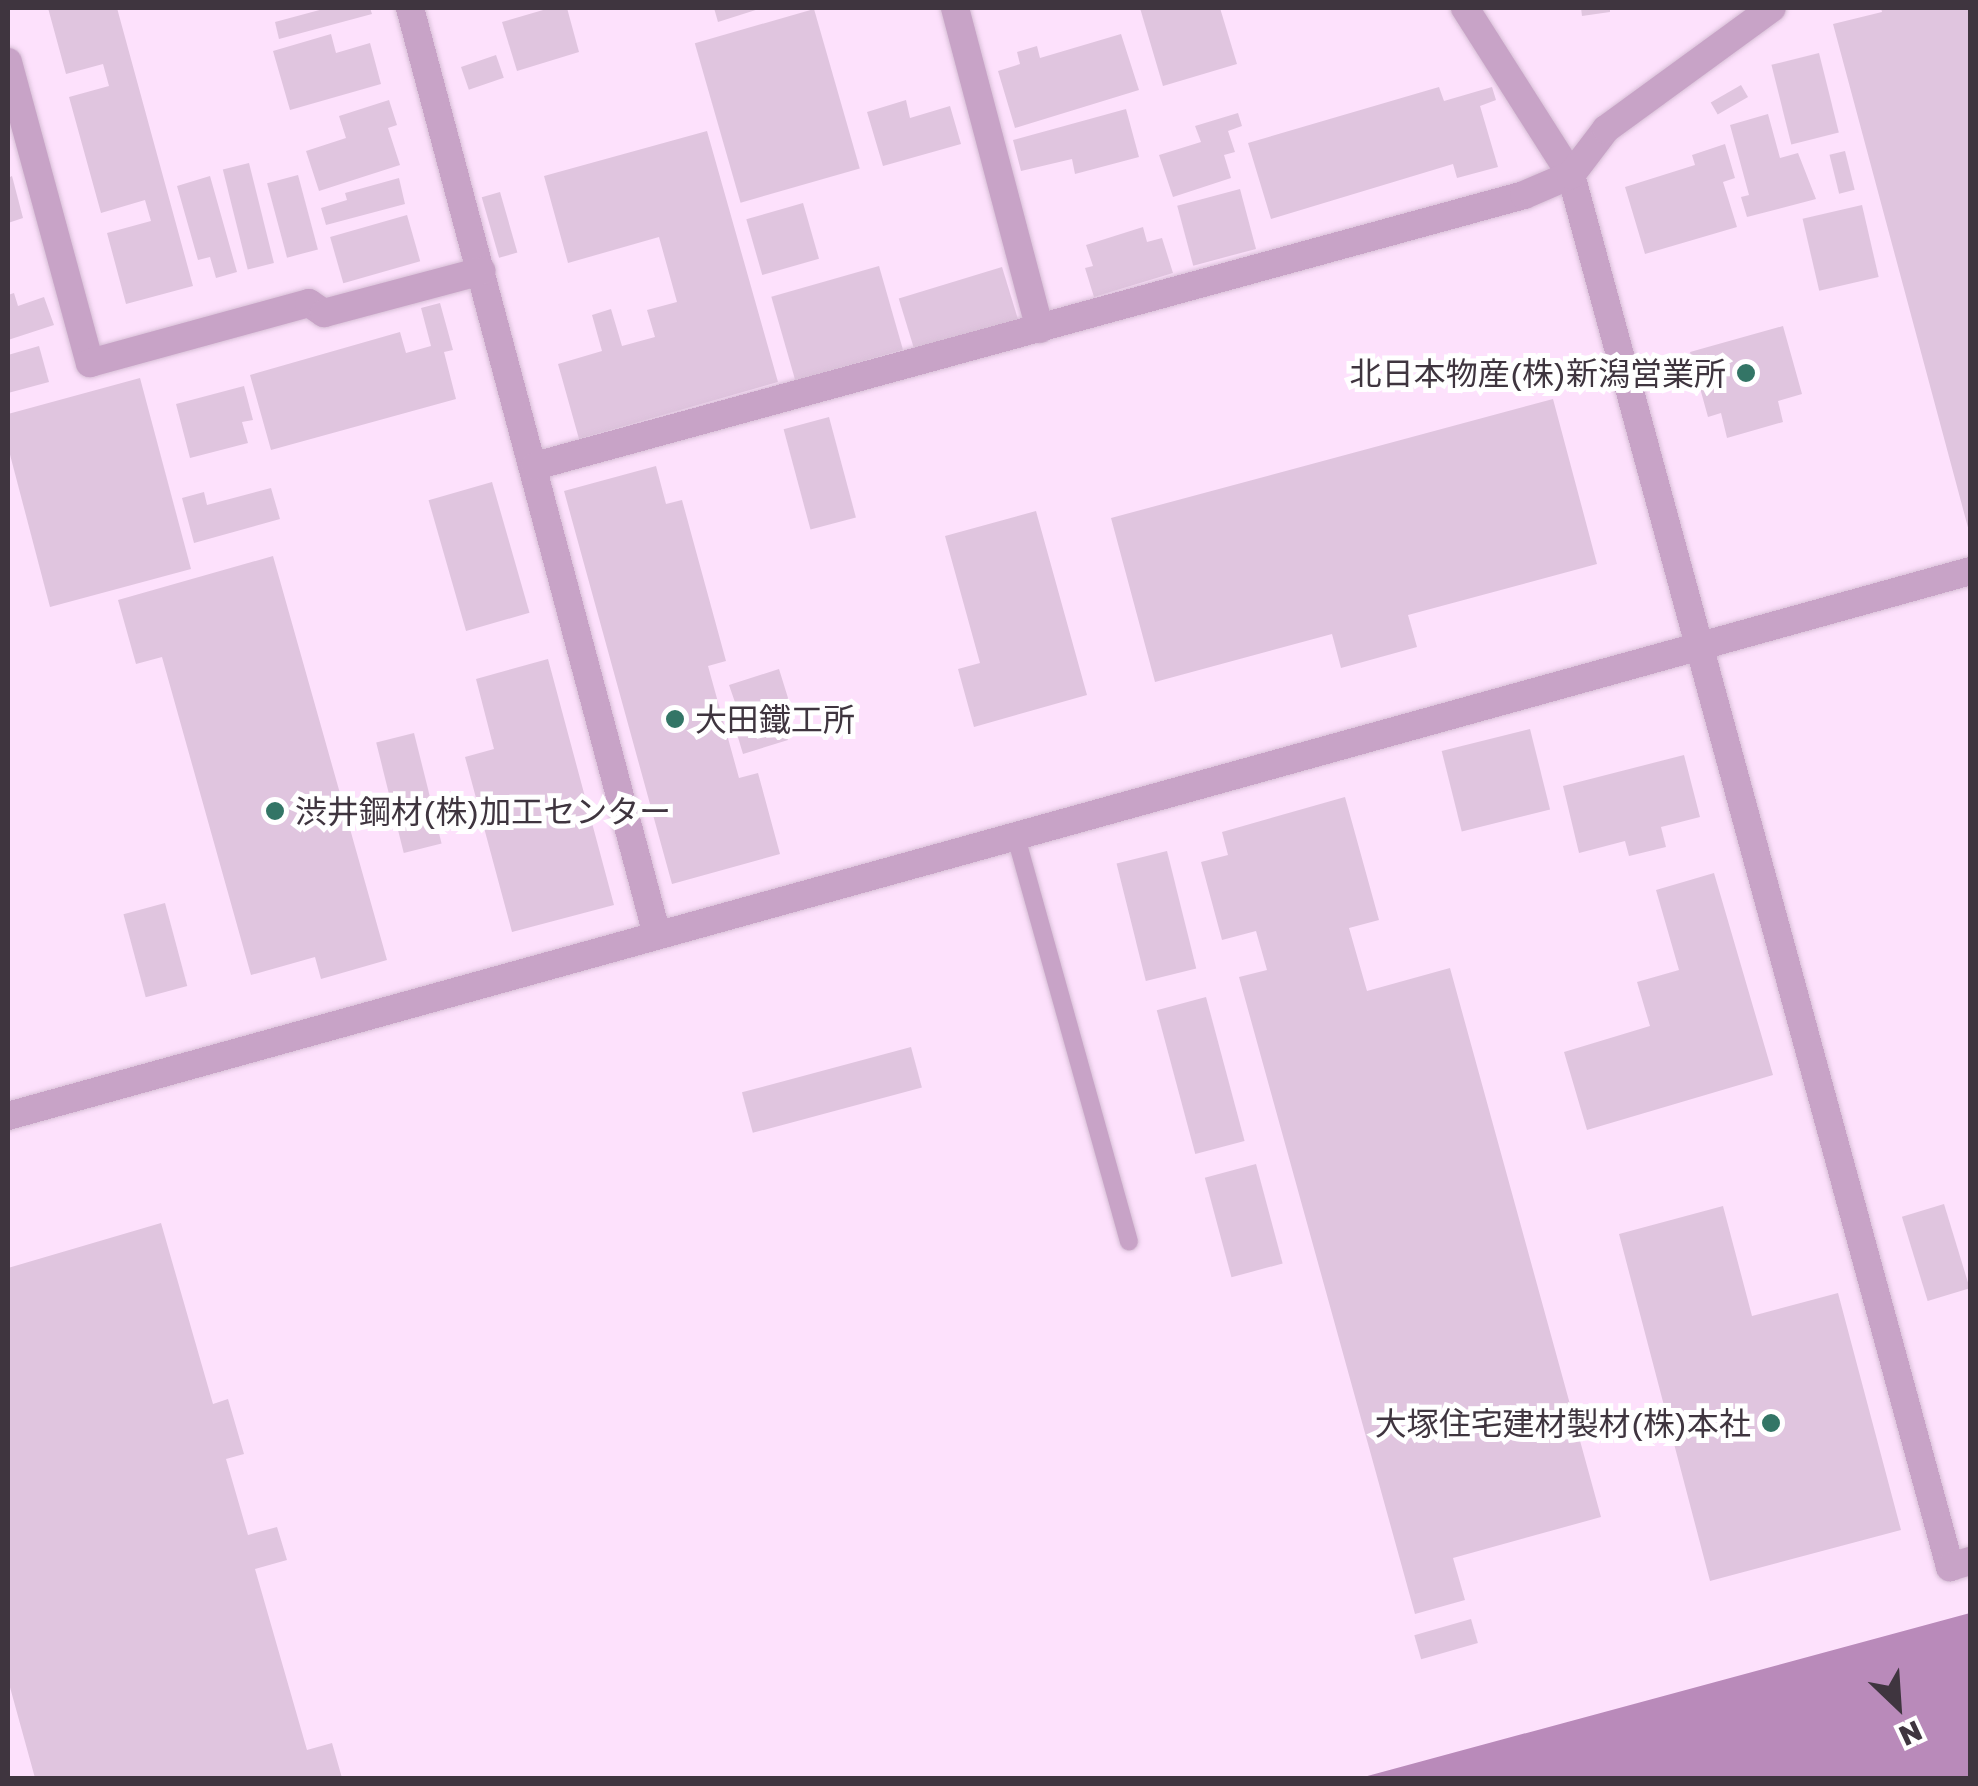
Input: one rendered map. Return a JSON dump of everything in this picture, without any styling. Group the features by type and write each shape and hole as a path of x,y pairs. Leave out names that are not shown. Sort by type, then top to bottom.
{"street":[{"path":"410,8 657,935"},
{"path":"955,8 1040,329"},
{"path":"1465,8 1572,176 1950,1567 1970,1561"},
{"path":"535,466 1524,195 1572,176 1606,130 1772,8"},
{"path":"8,62 90,363 310,303 324,313 482,271"},
{"path":"8,1116 1970,571"}],"lane":[{"path":"1016,837 1129,1242"}],"shaded area":[{"path":"1970,1613 1970,1778 1360,1778"}],"building":[{"path":"48,8 117,8 193,286 126,304 107,233 151,221 145,200 101,213 69,97 109,86 103,64 66,74"},
{"path":"327,8 370,8 372,14 279,39 275,22"},
{"path":"550,8 567,8 579,52 517,71 502,22"},
{"path":"714,8 762,8 718,22"},
{"path":"1140,8 1220,8 1237,64 1163,86"},
{"path":"1581,8 1610,8 1610,12 1582,16"},
{"path":"1881,8 1970,8 1970,535 1833,24 1882,12"},
{"path":"814,9 860,169 741,203 695,43"},
{"path":"331,34 336,53 370,43 381,84 290,110 273,51"},
{"path":"1121,34 1139,90 1015,128 998,71 1020,64 1017,52 1037,46 1040,58"},
{"path":"1819,53 1839,133 1791,144 1771,65"},
{"path":"496,55 504,78 469,90 461,67"},
{"path":"1741,85 1748,97 1718,115 1711,102"},
{"path":"1439,87 1444,101 1492,87 1496,100 1480,106 1498,167 1457,178 1453,164 1271,219 1248,143"},
{"path":"389,100 397,125 388,128 400,165 319,191 306,151 346,138 339,116"},
{"path":"906,100 910,118 950,106 961,144 883,166 867,112"},
{"path":"1126,109 1139,157 1075,174 1072,159 1021,171 1013,140"},
{"path":"1238,113 1242,126 1228,131 1235,152 1224,155 1231,178 1173,197 1159,155 1201,142 1195,126"},
{"path":"1768,114 1780,158 1798,153 1816,199 1747,217 1741,197 1749,195 1730,125"},
{"path":"707,131 778,382 579,439 558,364 602,351 592,315 611,309 622,346 655,337 647,310 677,302 659,237 568,263 544,176"},
{"path":"1725,144 1735,178 1723,182 1737,227 1645,254 1625,187 1695,165 1692,155"},
{"path":"1845,151 1855,190 1839,194 1829,155"},
{"path":"249,163 274,263 248,269 223,170"},
{"path":"298,175 318,249 287,258 267,183"},
{"path":"12,176 23,218 8,223 8,178"},
{"path":"210,176 237,272 216,278 210,257 198,260 177,186"},
{"path":"399,178 405,204 326,225 321,208 347,200 345,193"},
{"path":"1240,189 1256,249 1193,266 1177,206"},
{"path":"500,192 517,253 499,258 482,197"},
{"path":"803,203 819,259 762,275 746,219"},
{"path":"1862,205 1879,277 1819,291 1803,219"},
{"path":"407,215 420,261 343,283 330,237"},
{"path":"1143,227 1147,242 1162,238 1173,273 1094,297 1085,268 1093,266 1086,245"},
{"path":"879,266 903,350 795,381 771,297"},
{"path":"1002,267 1018,320 915,351 899,299"},
{"path":"14,293 18,306 44,297 54,325 8,340 8,295"},
{"path":"440,303 453,350 444,352 456,399 271,450 250,375 400,332 406,353 431,346 421,308"},
{"name":"北日本物産(株)新潟営業所","path":"1783,326 1802,394 1778,401 1783,422 1727,438 1721,413 1708,417 1690,352"},
{"path":"39,346 49,382 8,393 8,355"},
{"path":"140,378 191,569 50,607 8,447 8,414"},
{"path":"244,386 253,420 242,422 248,443 190,458 176,404"},
{"path":"1553,399 1597,564 1408,615 1417,647 1341,668 1332,634 1155,682 1111,518"},
{"path":"829,417 856,517 811,530 784,429"},
{"name":"大田鐵工所","path":"656,466 666,504 682,500 726,661 708,666 739,778 758,773 780,854 672,884 564,491"},
{"path":"492,482 529,613 466,631 429,500"},
{"path":"271,488 280,519 194,543 182,498 204,492 207,505"},
{"path":"1036,511 1087,695 974,727 958,669 980,663 945,536"},
{"name":"渋井鋼材(株)加工センター","path":"273,556 387,960 321,979 315,957 251,975 162,657 136,664 118,600"},
{"path":"548,659 614,905 512,932 465,757 494,749 476,679"},
{"path":"779,669 793,714 781,718 788,740 743,754 731,714 738,711 729,685"},
{"path":"1530,729 1550,810 1462,832 1442,751"},
{"path":"414,733 442,844 404,853 376,742"},
{"path":"1684,755 1700,817 1661,827 1666,847 1629,856 1625,841 1579,853 1563,786"},
{"path":"1345,797 1379,920 1349,928 1367,991 1450,968 1601,1517 1453,1558 1465,1600 1415,1614 1239,977 1267,970 1256,931 1222,940 1201,862 1228,855 1222,832"},
{"path":"1167,851 1196,968 1146,981 1117,864"},
{"path":"1714,873 1773,1075 1587,1130 1564,1052 1650,1026 1637,982 1679,970 1656,890"},
{"path":"165,903 187,986 146,997 123,914"},
{"path":"1206,997 1245,1141 1195,1154 1157,1010"},
{"path":"911,1047 922,1088 753,1133 742,1092"},
{"path":"1256,1164 1283,1263 1231,1277 1205,1178"},
{"path":"1944,1204 1970,1288 1928,1301 1902,1217"},
{"name":"大塚住宅建材製材(株)本社","path":"1723,1206 1752,1316 1838,1293 1901,1530 1710,1581 1619,1234"},
{"path":"161,1223 213,1404 228,1399 244,1454 226,1459 248,1535 277,1527 287,1560 255,1569 307,1750 332,1743 342,1778 35,1778 8,1680 8,1268"},
{"path":"1471,1619 1478,1643 1421,1659 1414,1635"}],"place":[{"name":"北日本物産(株)新潟営業所","path":"1746,373"},
{"name":"大田鐵工所","path":"675,719"},
{"name":"渋井鋼材(株)加工センター","path":"275,811"},
{"name":"大塚住宅建材製材(株)本社","path":"1771,1423"}]}
